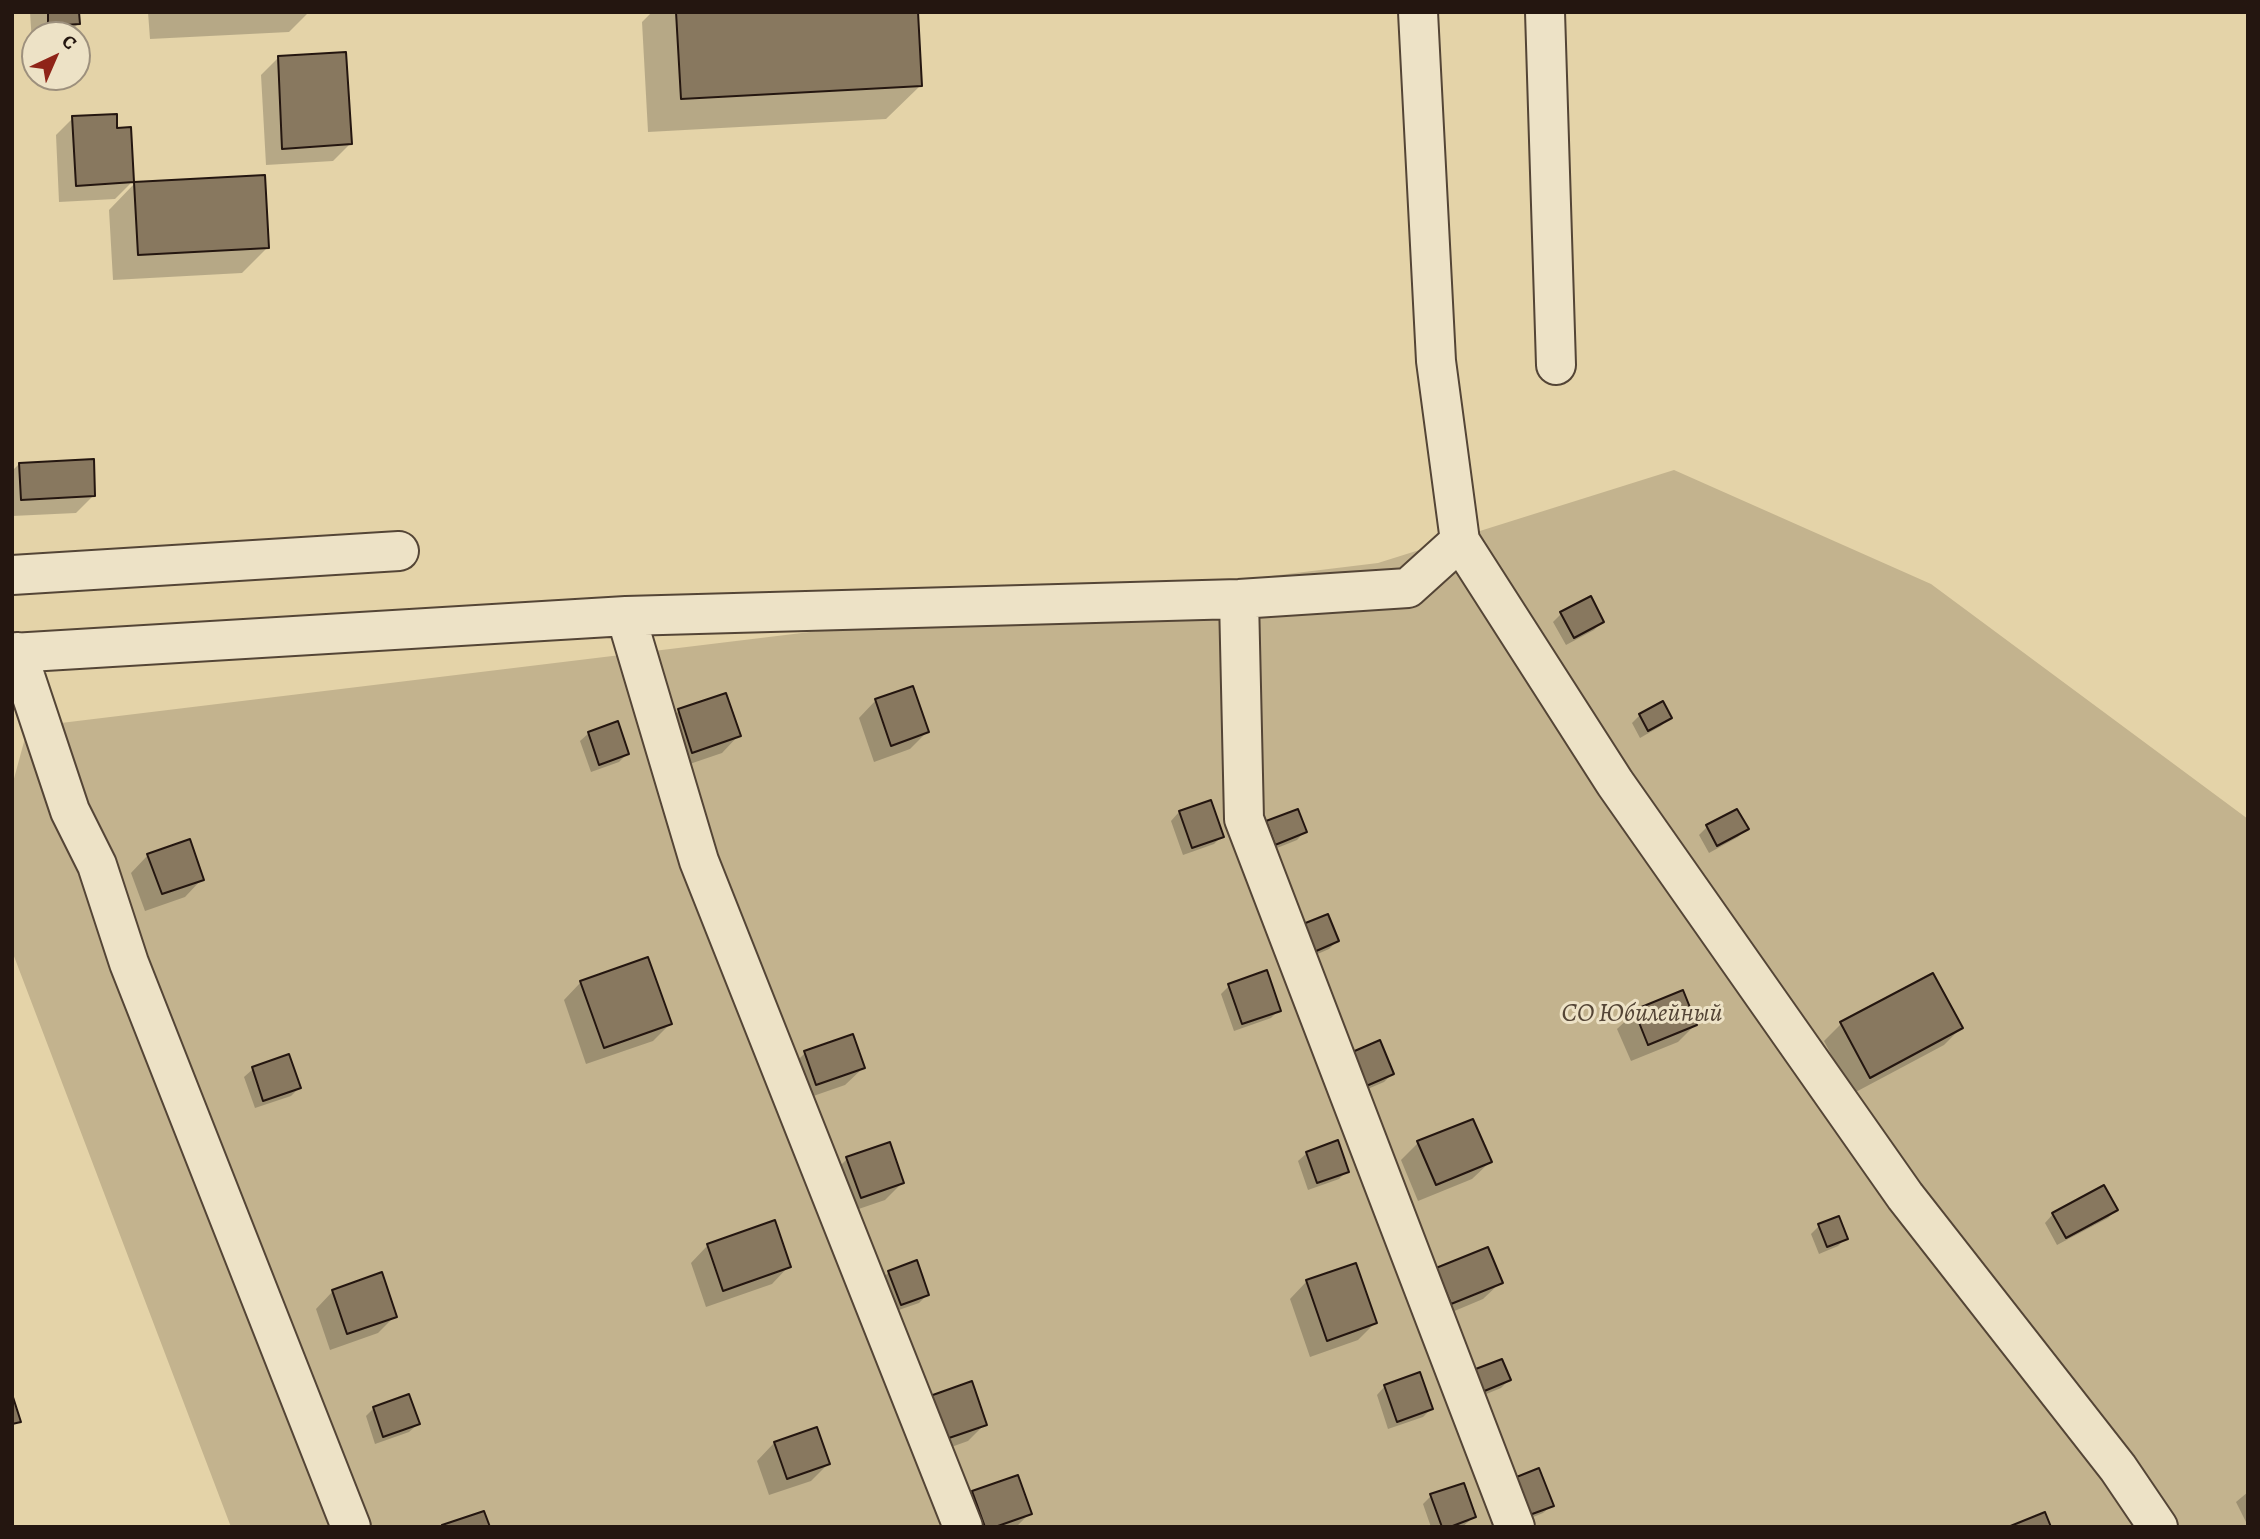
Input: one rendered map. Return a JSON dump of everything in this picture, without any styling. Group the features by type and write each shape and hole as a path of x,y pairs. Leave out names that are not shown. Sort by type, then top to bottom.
{"lane":[{"path":"1418,12 1436,361 1460,541 1615,783 1897,1185 2119,1468 2158,1527"},
{"path":"1545,12 1556,365"},
{"path":"351,1527 129,963 97,866 70,811 15,653 626,616 1239,599 1408,588 1460,541"},
{"path":"12,575 399,551"},
{"path":"1239,599 1244,819 1515,1527"},
{"path":"626,616 699,861 963,1527"}],"green space":[{"name":"СО Юбилейный","path":"1674,470 1931,584 2248,819 2248,1527 231,1527 12,951 12,786 28,727 1378,563"}],"building":[{"path":"48,12 79,12 80,21 48,21"},
{"path":"676,12 918,12 922,86 681,99"},
{"path":"346,52 352,144 282,149 278,56"},
{"path":"117,114 117,128 131,127 134,182 76,186 72,116"},
{"path":"265,175 269,248 138,255 134,182"},
{"path":"94,459 95,496 21,500 19,463"},
{"path":"1591,596 1604,622 1574,638 1560,612"},
{"path":"913,686 929,732 891,746 875,699"},
{"path":"726,693 741,736 692,753 678,709"},
{"path":"1663,701 1672,718 1648,731 1639,714"},
{"path":"618,721 629,754 599,765 588,732"},
{"path":"1211,800 1224,837 1192,848 1179,811"},
{"path":"1298,809 1307,832 1275,845 1266,821"},
{"path":"1737,809 1749,829 1717,846 1706,825"},
{"path":"190,839 204,880 162,894 147,854"},
{"path":"1328,914 1339,941 1314,952 1303,924"},
{"path":"648,957 672,1024 604,1048 580,981"},
{"path":"1267,970 1281,1011 1242,1024 1228,984"},
{"path":"1933,973 1963,1028 1870,1078 1840,1022"},
{"path":"1683,990 1697,1025 1648,1045 1634,1010"},
{"path":"853,1034 865,1068 816,1085 804,1051"},
{"path":"1380,1040 1394,1074 1364,1087 1350,1053"},
{"path":"289,1054 301,1088 263,1101 252,1067"},
{"path":"1473,1119 1492,1162 1436,1185 1417,1141"},
{"path":"1338,1140 1349,1172 1317,1183 1306,1152"},
{"path":"890,1142 904,1183 861,1198 846,1157"},
{"path":"2104,1185 2118,1210 2066,1238 2052,1213"},
{"path":"1839,1216 1848,1239 1827,1247 1818,1224"},
{"path":"775,1220 791,1267 723,1291 707,1244"},
{"path":"1488,1247 1503,1283 1451,1304 1436,1268"},
{"path":"917,1260 929,1295 901,1305 888,1271"},
{"path":"1356,1263 1377,1323 1327,1341 1306,1280"},
{"path":"382,1272 397,1317 347,1334 332,1290"},
{"path":"1502,1359 1511,1380 1482,1392 1473,1370"},
{"path":"1420,1372 1433,1409 1397,1422 1384,1385"},
{"path":"972,1381 987,1425 946,1439 930,1396"},
{"path":"12,1394 21,1422 12,1424"},
{"path":"409,1394 420,1424 383,1437 373,1407"},
{"path":"817,1427 830,1464 787,1479 774,1442"},
{"path":"1539,1468 1554,1506 1524,1517 1509,1480"},
{"path":"1018,1475 1032,1514 995,1527 985,1527 972,1491"},
{"path":"1464,1483 1476,1517 1450,1527 1442,1527 1430,1494"},
{"path":"484,1511 490,1527 442,1525"},
{"path":"2045,1512 2051,1527 2008,1527"}]}
